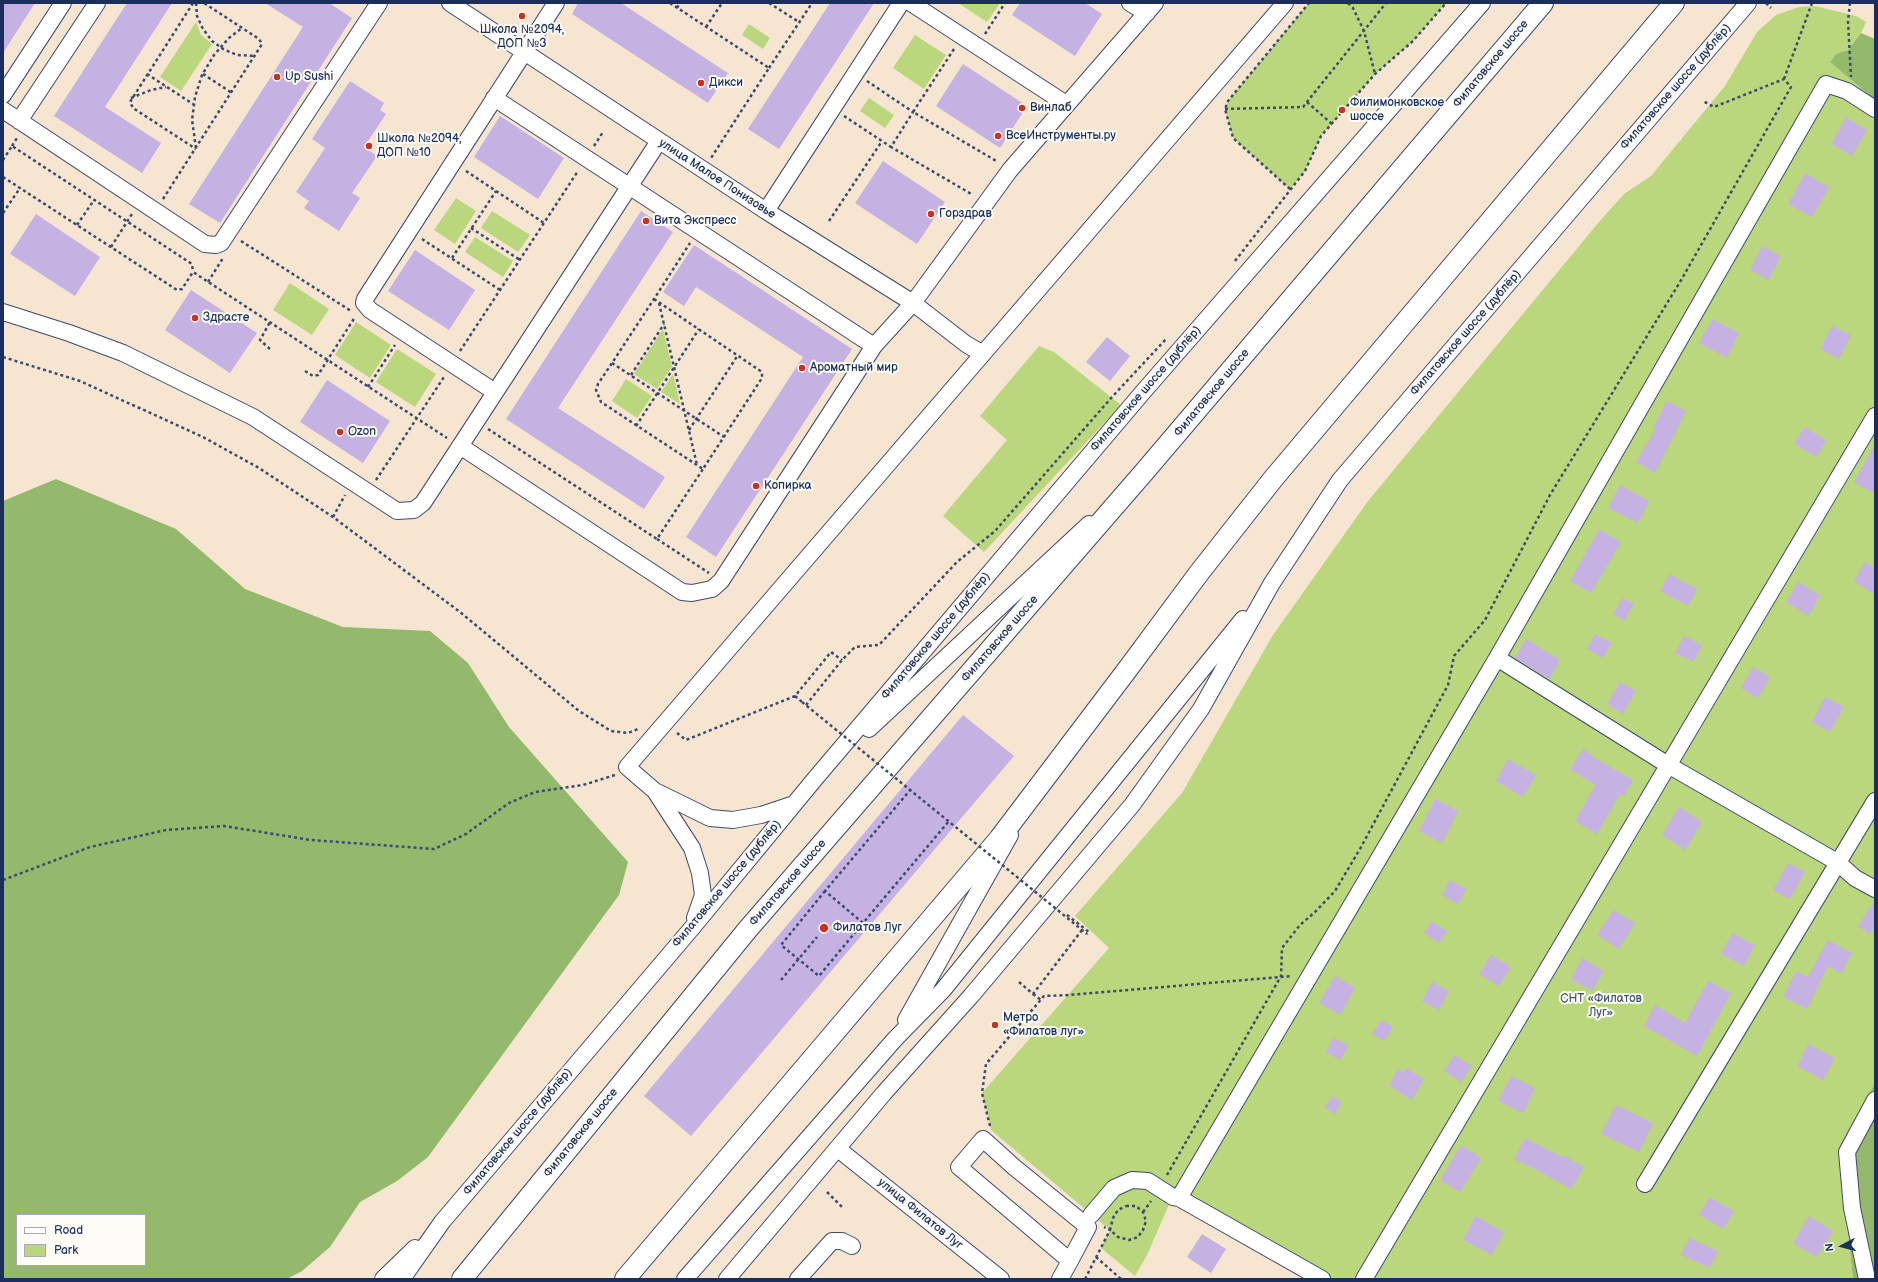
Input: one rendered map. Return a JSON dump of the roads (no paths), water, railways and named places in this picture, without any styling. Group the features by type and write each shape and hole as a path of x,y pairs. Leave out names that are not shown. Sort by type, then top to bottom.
{"main road":[{"path":"625,1279 999,839 1199,573 1273,479 1674,3"},
{"name":"Филатовское шоссе","path":"462,1279 748,929 1146,471 1542,4"}],"street":[{"path":"3,95 63,3"},
{"path":"19,121 97,3"},
{"name":"улица Малое Понизовье","path":"450,3 766,211 913,303 966,344 983,354"},
{"path":"495,392 370,310 364,303 366,296 408,230 556,3"},
{"path":"766,211 901,3"},
{"path":"911,3 1066,104"},
{"path":"460,446 682,592 692,594 712,589 721,581 874,346 913,303 1010,169 1151,8 1130,3"},
{"path":"794,804 761,815 733,820 710,818 655,791 627,767 1285,3"},
{"name":"Филатовское шоссе (дублёр)","path":"402,1279 442,1222 692,928 814,780 1470,10 1482,3"},
{"name":"Филатовское шоссе (дублёр)","path":"727,1279 884,1093 972,996 1132,805 1201,709 1272,583 1340,480 1748,3"},
{"path":"3,110 205,244 210,246 221,243 372,5"},
{"path":"1179,1198 1497,658 1826,84 1847,91 1875,109"},
{"path":"494,98 874,346"},
{"path":"3,312 69,332 123,353 253,417 397,511 414,510 423,503 659,141"},
{"path":"1364,1279 1875,416"},
{"path":"814,780 1146,471"},
{"path":"685,1279 896,1039 943,990 1272,583"},
{"path":"1497,658 1668,765 1837,862 1855,878 1875,889"},
{"path":"655,791 692,848 700,873 703,895 692,928"},
{"path":"896,1039 1034,794"},
{"path":"1645,1184 1875,801"},
{"path":"1867,1279 1852,1208 1847,1152 1875,1100"},
{"path":"1060,1279 1070,1261 1088,1227 1014,1167 983,1139 959,1167 1070,1261"},
{"name":"улица Филатов Луг","path":"838,1149 1001,1279"},
{"path":"1091,1216 1114,1188 1132,1180 1148,1181 1173,1198 1179,1198 1322,1279"},
{"path":"383,1279 442,1222"},
{"path":"798,1279 832,1241 842,1241 852,1246"}],"place":[{"name":"Школа №2094, ДОП №3","path":"522,16"},
{"name":"Up Sushi","path":"277,77"},
{"name":"Дикси","path":"701,83"},
{"name":"Винлаб","path":"1022,108"},
{"name":"Филимонковское шоссе","path":"1342,110"},
{"name":"ВсеИнструменты.ру","path":"998,136"},
{"name":"Школа №2094, ДОП №10","path":"369,146"},
{"name":"Горздрав","path":"931,214"},
{"name":"Вита Экспресс","path":"646,221"},
{"name":"Здрасте","path":"195,318"},
{"name":"Ароматный мир","path":"802,368"},
{"name":"Ozon","path":"340,432"},
{"name":"Копирка","path":"756,486"},
{"name":"Филатов Луг","path":"824,928"},
{"name":"Метро «Филатов луг»","path":"995,1025"}],"park label":[{"name":"СНТ «Филатов Луг»","path":"1601,1006"}]}
